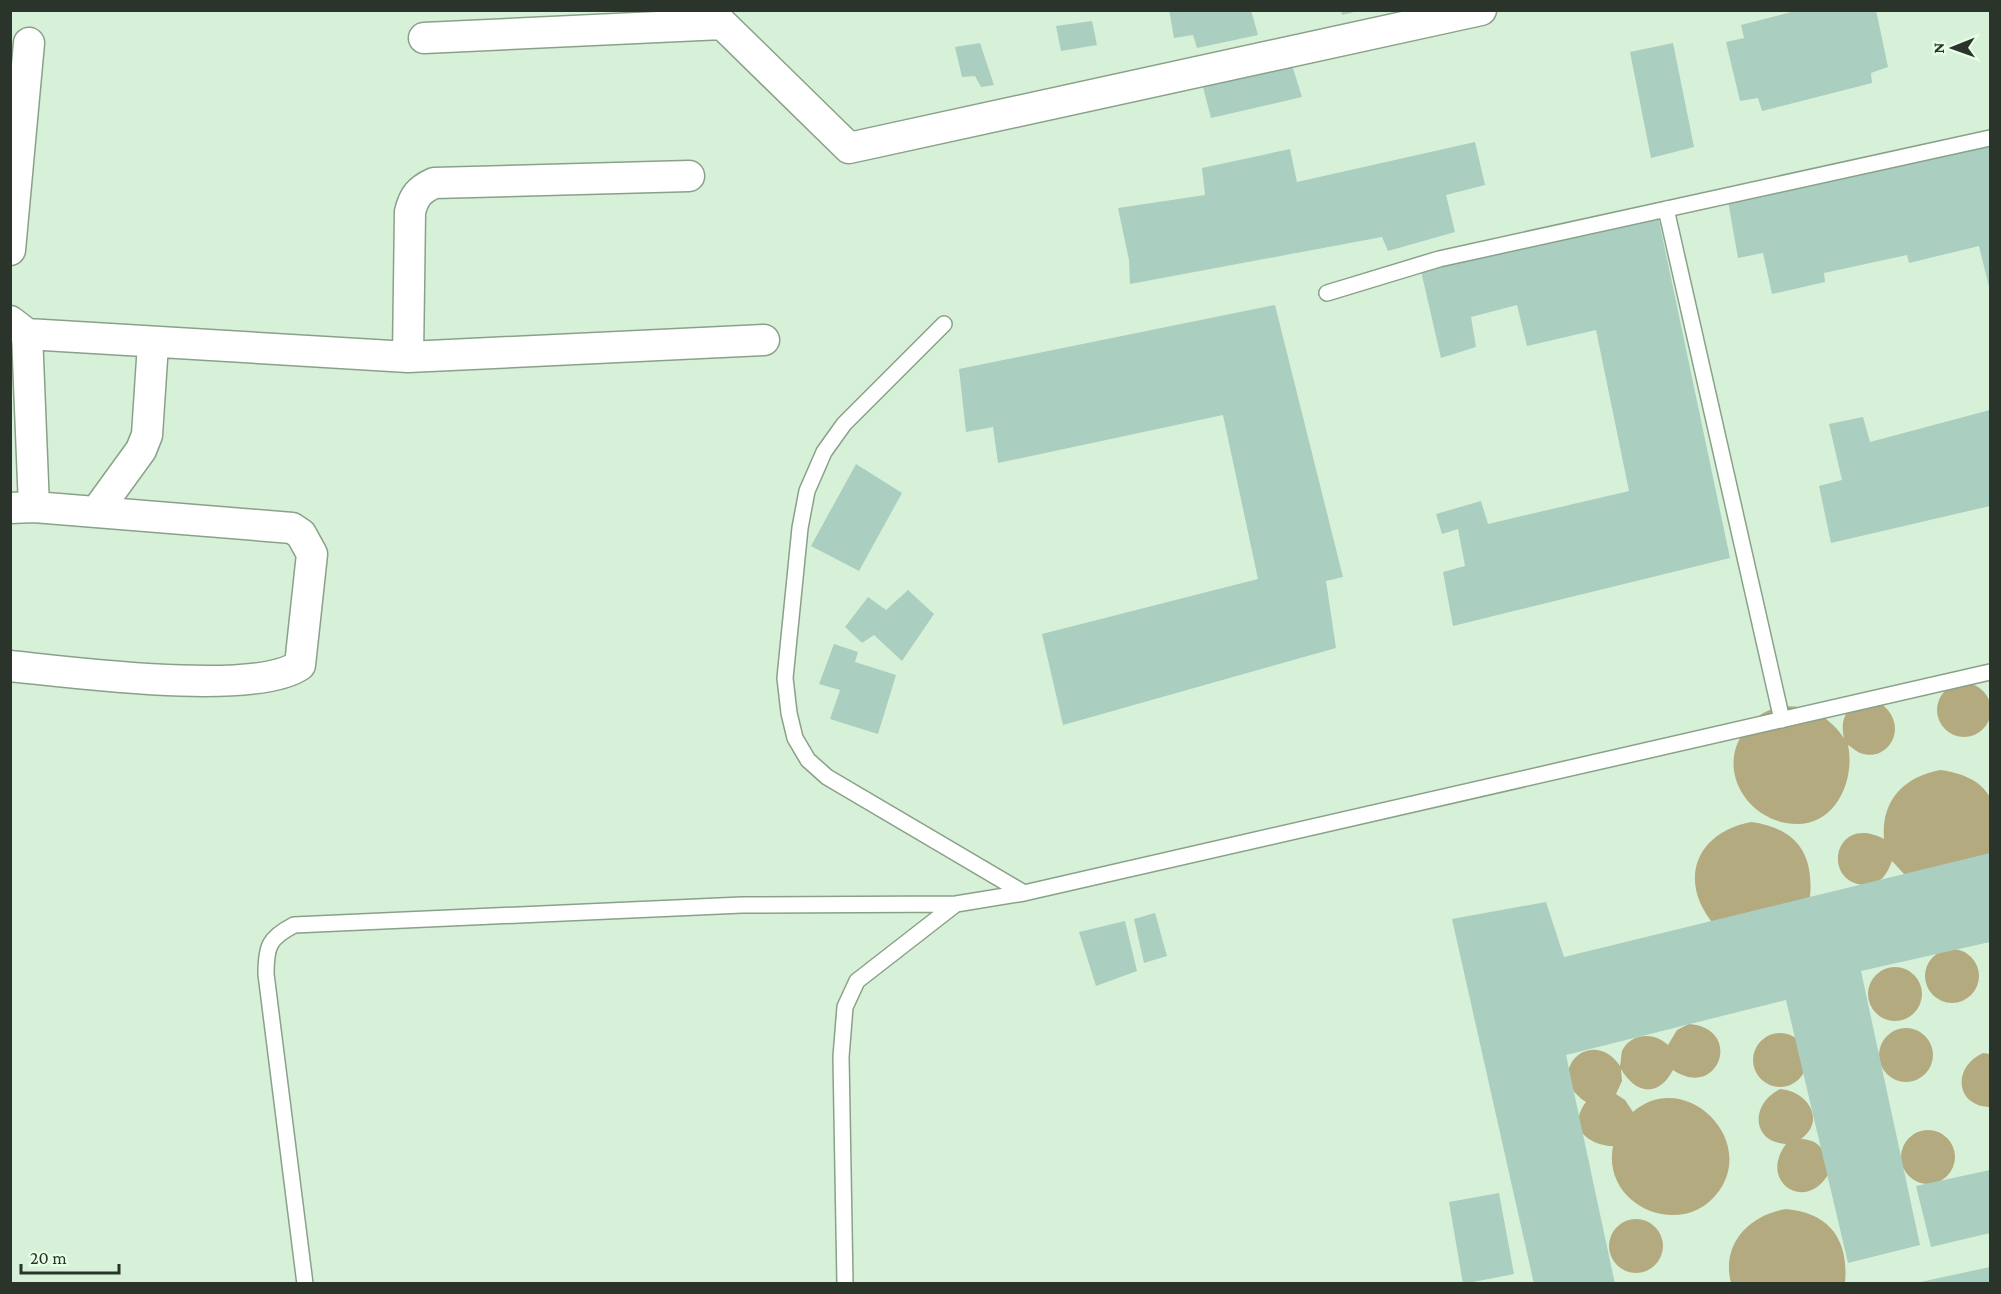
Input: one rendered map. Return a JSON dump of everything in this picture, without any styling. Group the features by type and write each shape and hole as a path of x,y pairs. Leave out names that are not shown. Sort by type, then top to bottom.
{"street":[{"path":"424,38 715,17 849,148 1481,10"},
{"path":"10,250 29,43"},
{"path":"408,357 410,212 413,198 424,188 434,183 689,176"},
{"path":"10,666 171,681 272,677 290,672 300,665 312,554 301,534 292,528 22,507 19,328 153,344 408,357 764,339"},
{"path":"96,512 141,450 147,435 153,344"}],"lane":[{"path":"1328,293 1439,259 1990,138"},
{"path":"1666,209 1782,720"},
{"path":"944,324 844,424 824,452 807,491 800,528 785,678 789,713 795,738 808,760 827,777 1024,893"},
{"path":"305,1284 266,974 266,953 275,934 294,925 742,905 956,904 1024,893 1990,672"},
{"path":"845,1284 841,1057 845,1006 857,981 956,904"}],"shaded area":[{"path":"1964,683 1974,685 1983,691 1989,700 1991,710 1989,720 1983,729 1974,735 1964,737 1954,735 1945,729 1939,720 1937,710 1939,700 1945,691 1954,685"},
{"path":"1877,701 1888,710 1893,720 1895,730 1893,739 1888,747 1871,755 1860,753 1848,745 1850,760 1844,789 1828,813 1802,824 1786,823 1771,818 1747,800 1739,788 1734,759 1737,745 1745,730 1756,718 1769,710 1782,707 1810,710 1834,726 1844,738 1843,721 1852,705"},
{"path":"1940,770 1975,781 1990,797 1990,862 1977,877 1905,875 1892,861 1883,877 1876,883 1867,885 1852,882 1843,874 1838,863 1839,852 1844,842 1853,835 1867,833 1884,839 1886,813 1897,792 1916,778"},
{"path":"1751,822 1780,830 1799,845 1809,868 1810,897 1716,927 1704,910 1697,894 1695,877 1698,862 1705,848 1716,837 1732,828"},
{"path":"1952,949 1962,951 1971,957 1977,966 1979,976 1977,986 1971,995 1962,1001 1952,1003 1942,1001 1933,995 1927,986 1925,976 1927,966 1933,957 1942,951"},
{"path":"1895,967 1905,969 1914,975 1920,984 1922,994 1920,1004 1914,1013 1905,1019 1895,1021 1885,1019 1876,1013 1870,1004 1868,994 1870,984 1876,975 1885,969"},
{"path":"1689,1024 1706,1028 1716,1037 1720,1048 1719,1060 1713,1070 1703,1076 1689,1077 1673,1070 1661,1085 1647,1089 1633,1084 1621,1069 1622,1081 1616,1094 1625,1100 1633,1112 1653,1101 1673,1098 1692,1103 1709,1115 1722,1131 1729,1150 1728,1170 1719,1191 1704,1206 1686,1214 1667,1215 1648,1210 1632,1200 1620,1186 1613,1167 1613,1146 1595,1142 1588,1138 1579,1127 1581,1111 1586,1102 1573,1090 1568,1078 1570,1067 1576,1057 1585,1051 1597,1050 1609,1054 1620,1066 1622,1051 1631,1040 1650,1036 1668,1045 1677,1030"},
{"path":"1906,1028 1916,1030 1925,1036 1931,1045 1933,1055 1931,1065 1925,1074 1916,1080 1906,1082 1896,1080 1887,1074 1881,1065 1879,1055 1881,1045 1887,1036 1896,1030"},
{"path":"1780,1033 1790,1035 1799,1041 1805,1050 1807,1060 1805,1070 1799,1079 1790,1085 1780,1087 1770,1085 1761,1079 1755,1070 1753,1060 1755,1050 1761,1041 1770,1035"},
{"path":"1983,1053 1990,1054 1990,1107 1978,1105 1970,1100 1964,1093 1962,1085 1962,1076 1966,1067"},
{"path":"1780,1089 1798,1095 1810,1108 1813,1115 1812,1123 1809,1131 1801,1139 1814,1142 1821,1148 1830,1171 1821,1184 1810,1191 1799,1192 1789,1189 1781,1181 1778,1171 1779,1158 1786,1144 1774,1142 1761,1130 1759,1112 1770,1096"},
{"path":"1928,1130 1938,1132 1947,1138 1953,1147 1955,1157 1953,1167 1947,1176 1938,1182 1928,1184 1918,1182 1909,1176 1903,1167 1901,1157 1903,1147 1909,1138 1918,1132"},
{"path":"1786,1209 1814,1216 1834,1231 1844,1254 1845,1283 1731,1283 1730,1256 1741,1234 1760,1218"},
{"path":"1636,1219 1646,1221 1655,1227 1661,1236 1663,1246 1661,1256 1655,1265 1646,1271 1636,1273 1626,1271 1617,1265 1611,1256 1609,1246 1611,1236 1617,1227 1626,1221"}],"building":[{"path":"1169,10 1251,10 1258,35 1197,48 1193,35 1174,38"},
{"path":"1341,10 1358,10 1358,11 1342,15"},
{"path":"1799,10 1876,10 1888,67 1871,73 1872,83 1762,111 1758,98 1740,101 1726,42 1744,38 1741,25"},
{"path":"1092,21 1097,45 1061,51 1056,26"},
{"path":"980,43 994,85 981,87 975,76 962,77 955,47"},
{"path":"1673,43 1694,147 1651,158 1630,52"},
{"path":"1292,65 1302,97 1211,118 1203,87"},
{"path":"1475,142 1485,185 1446,195 1455,232 1388,251 1382,237 1130,284 1129,260 1118,208 1205,195 1202,168 1290,149 1297,182"},
{"path":"1989,143 1990,291 1979,246 1909,263 1907,255 1824,273 1825,282 1772,294 1763,253 1738,258 1728,201"},
{"path":"1658,216 1730,558 1453,626 1443,572 1465,566 1458,529 1442,534 1436,514 1481,501 1488,524 1629,491 1596,330 1527,346 1517,305 1471,317 1476,347 1441,358 1421,271"},
{"path":"1275,305 1343,577 1326,581 1336,648 1063,725 1042,634 1258,579 1223,415 998,463 993,427 966,432 959,369"},
{"path":"1990,410 1990,506 1831,543 1819,486 1842,480 1829,424 1863,417 1870,442"},
{"path":"856,464 902,493 859,571 811,546"},
{"path":"908,590 934,614 902,661 874,635 862,643 845,627 868,597 886,610"},
{"path":"834,644 858,652 855,662 896,675 878,734 830,719 840,690 819,684"},
{"path":"1990,853 1990,942 1861,971 1920,1245 1848,1263 1786,1000 1566,1055 1615,1284 1534,1284 1452,919 1546,902 1564,957"},
{"path":"1155,913 1167,956 1144,963 1134,919"},
{"path":"1125,921 1137,971 1096,986 1079,932"},
{"path":"1990,1170 1990,1233 1931,1247 1916,1186"},
{"path":"1499,1193 1514,1274 1463,1284 1449,1202"},
{"path":"1990,1267 1990,1284 1916,1284 1916,1283"}]}
